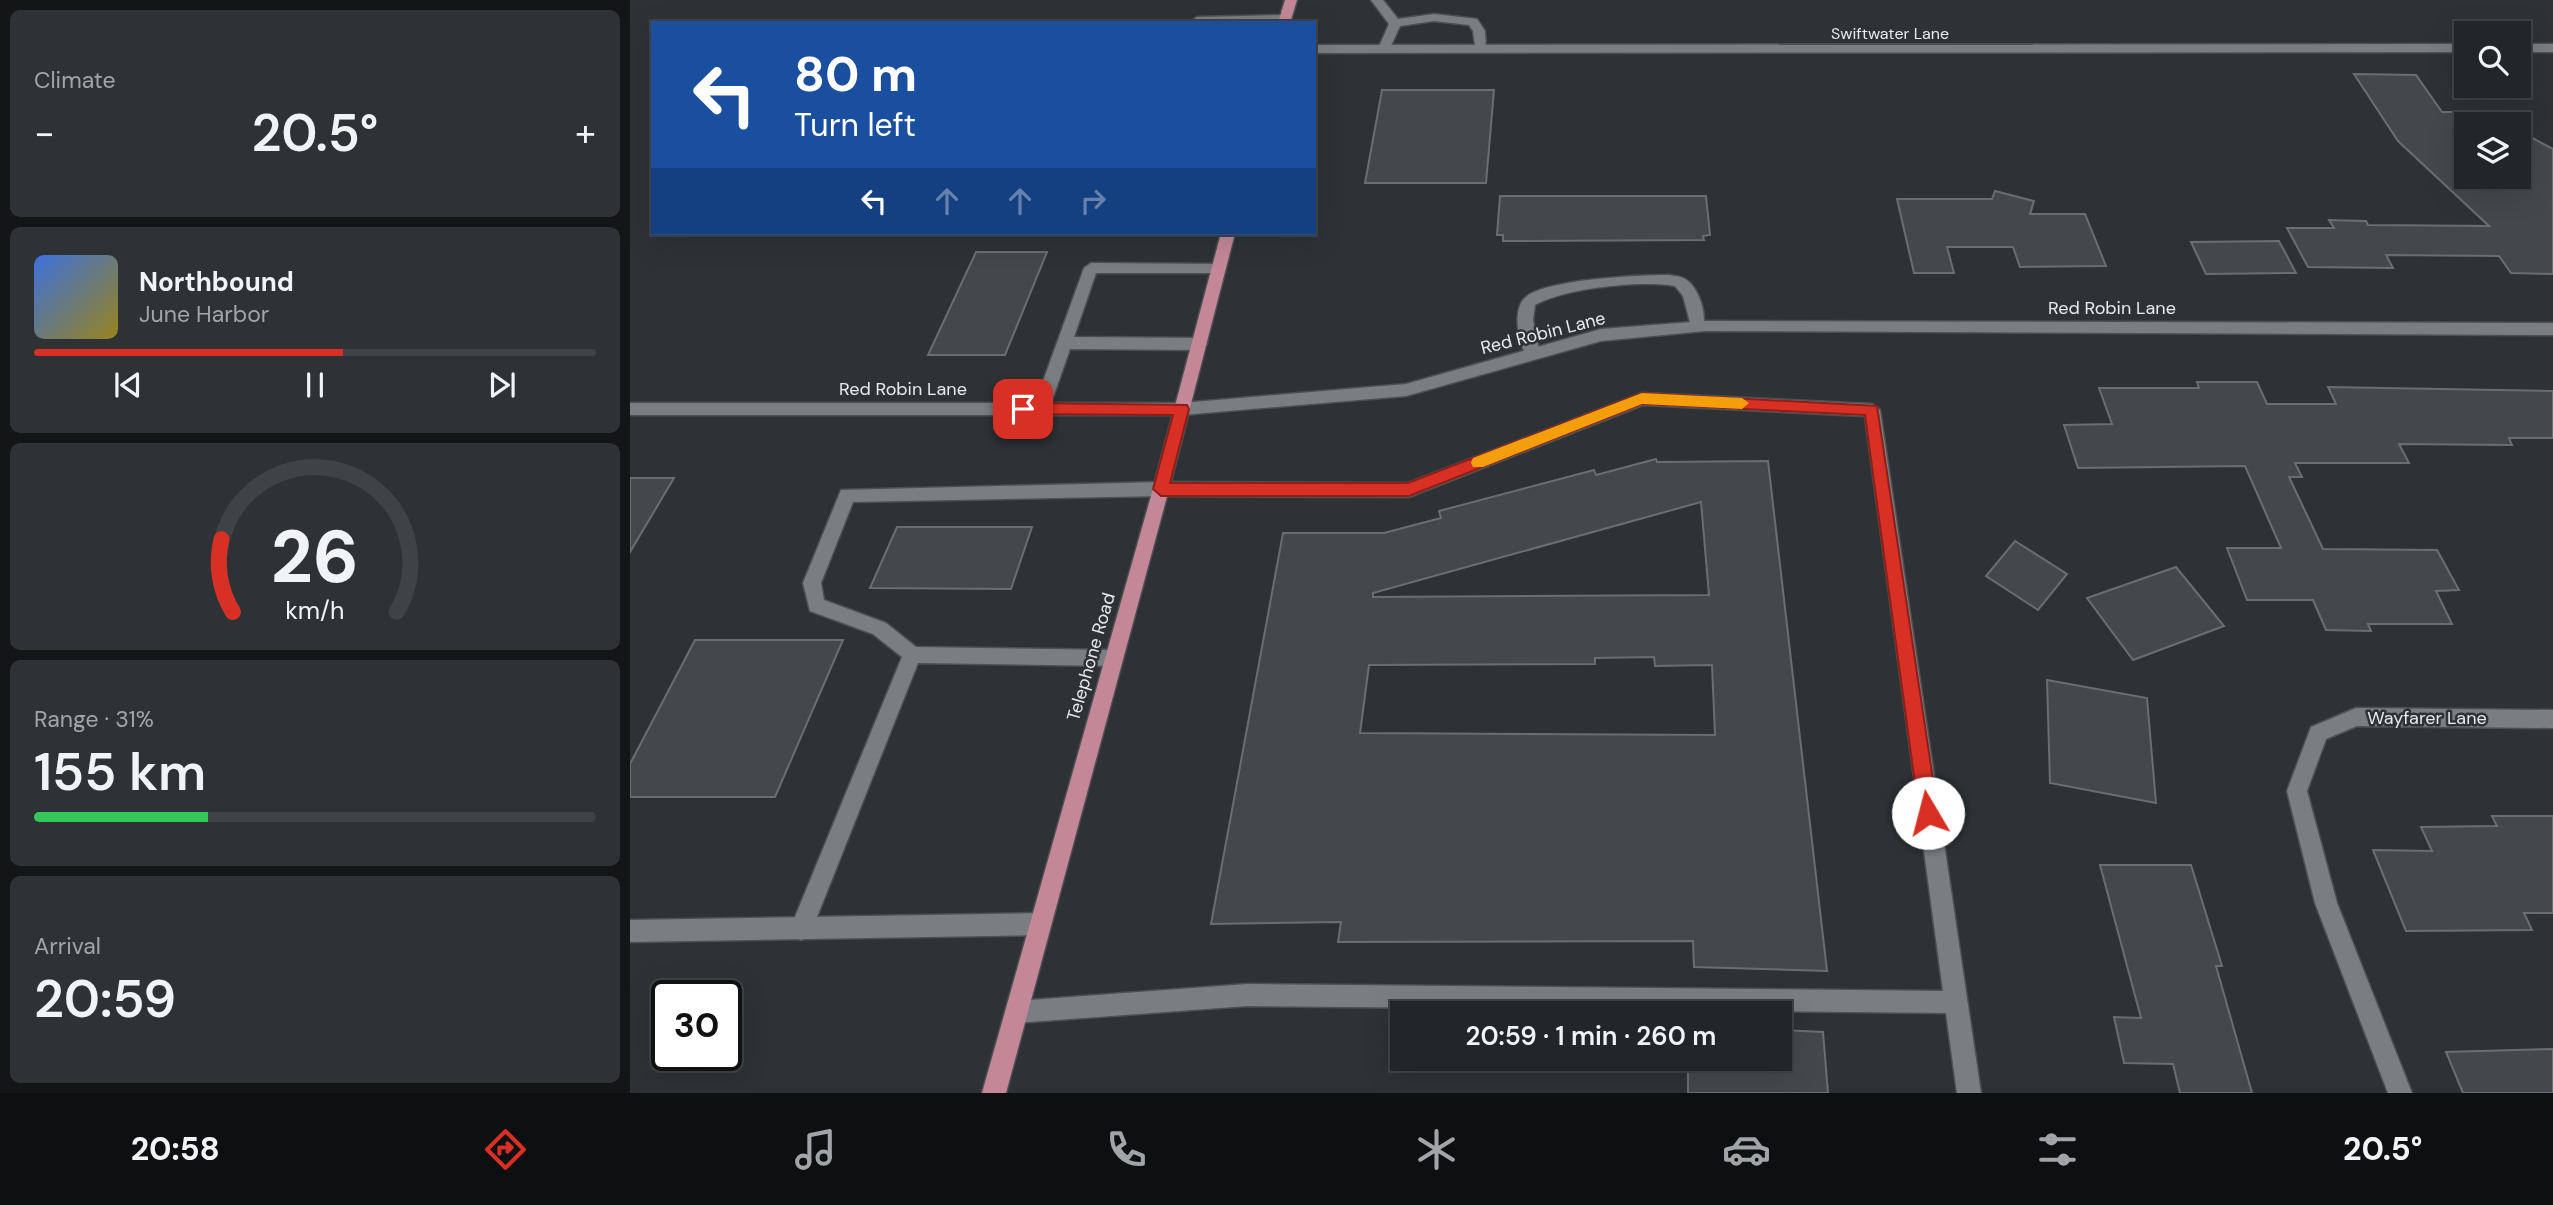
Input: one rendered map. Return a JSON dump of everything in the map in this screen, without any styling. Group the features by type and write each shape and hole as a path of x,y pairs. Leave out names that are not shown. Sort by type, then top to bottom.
{"main road":[{"path":"1285,21 1291,0"},
{"name":"Telephone Road","path":"994,1093 1161,489 1227,235"}],"street":[{"path":"1377,0 1395,24"},
{"path":"1384,49 1395,24 1406,20 1463,19 1473,22 1479,31 1480,49"},
{"name":"Swiftwater Lane","path":"1316,49 2454,48"},
{"path":"2531,48 2553,48"},
{"path":"1041,409 1091,268 1219,268"},
{"path":"1532,354 1525,313 1529,302 1538,296 1569,287 1661,279 1678,282 1687,290 1697,326"},
{"name":"Red Robin Lane","path":"630,409 1182,409 1406,390 1601,335 1697,326 2553,329"},
{"path":"1065,343 1199,344"},
{"path":"1112,659 912,655 897,637 871,623 816,605 812,583 847,495 1161,489 1409,490 1642,399 1872,410 1969,1093"},
{"path":"801,929 912,655"},
{"name":"Wayfarer Lane","path":"2400,1093 2326,903 2297,791 2318,733 2356,717 2553,719"},
{"path":"630,932 1040,924"},
{"path":"1016,1013 1247,995 1955,1002"}],"building":[{"path":"2354,74 2416,75 2442,112 2454,112 2454,189 2531,189 2531,137 2553,149 2553,274 2511,273 2499,256 2386,255 2393,268 2308,267 2287,228 2334,228 2329,220 2366,221 2368,225 2489,226 2398,141"},
{"path":"1382,90 1494,90 1486,183 1365,183"},
{"path":"1995,191 2034,201 2030,214 2085,214 2106,266 2020,267 2013,247 1947,247 1954,273 1914,273 1897,199 1992,199"},
{"path":"1500,196 1706,196 1710,235 1703,236 1704,240 1503,241 1503,235 1497,235"},
{"path":"2279,241 2296,273 2206,274 2191,242"},
{"path":"976,252 1047,252 1005,355 928,355"},
{"path":"2197,382 2257,382 2267,404 2336,404 2328,387 2553,391 2553,438 2509,438 2512,445 2399,444 2409,463 2295,463 2302,477 2289,477 2323,549 2437,550 2459,590 2436,591 2452,624 2368,624 2371,631 2326,630 2313,600 2247,600 2227,548 2281,548 2245,466 2078,468 2064,425 2112,424 2099,388 2199,388"},
{"path":"1656,459 1657,462 1768,461 1827,971 1694,967 1693,941 1338,942 1341,922 1211,924 1283,533 1384,533 1441,518 1439,511 1594,470 1596,475","holes":["1701,502 1709,595 1373,597 1373,593","1654,657 1655,666 1712,665 1715,735 1360,733 1369,665 1595,664 1595,658"]},
{"path":"630,478 674,478 630,552"},
{"path":"897,527 1032,527 1011,589 870,588"},
{"path":"2015,541 2067,574 2038,610 1986,576"},
{"path":"2176,567 2224,626 2133,660 2087,598"},
{"path":"695,640 843,640 775,797 630,797 630,764"},
{"path":"2047,680 2147,698 2156,803 2050,783"},
{"path":"2492,816 2553,816 2553,913 2524,913 2532,930 2406,931 2373,850 2432,851 2421,827 2497,826"},
{"path":"2100,865 2191,865 2222,966 2216,966 2252,1093 2180,1093 2173,1064 2124,1063 2114,1017 2141,1018"},
{"path":"1792,1031 1823,1032 1828,1093 1688,1093 1688,1071 1792,1071"},
{"path":"2553,1049 2553,1093 2463,1093 2446,1052"}],"slow traffic":[{"path":"1478,463 1642,399 1742,403"}],"route":[{"path":"1023,409 1182,409 1161,489 1381,490 1409,490 1642,399 1872,410 1928,813"}]}
